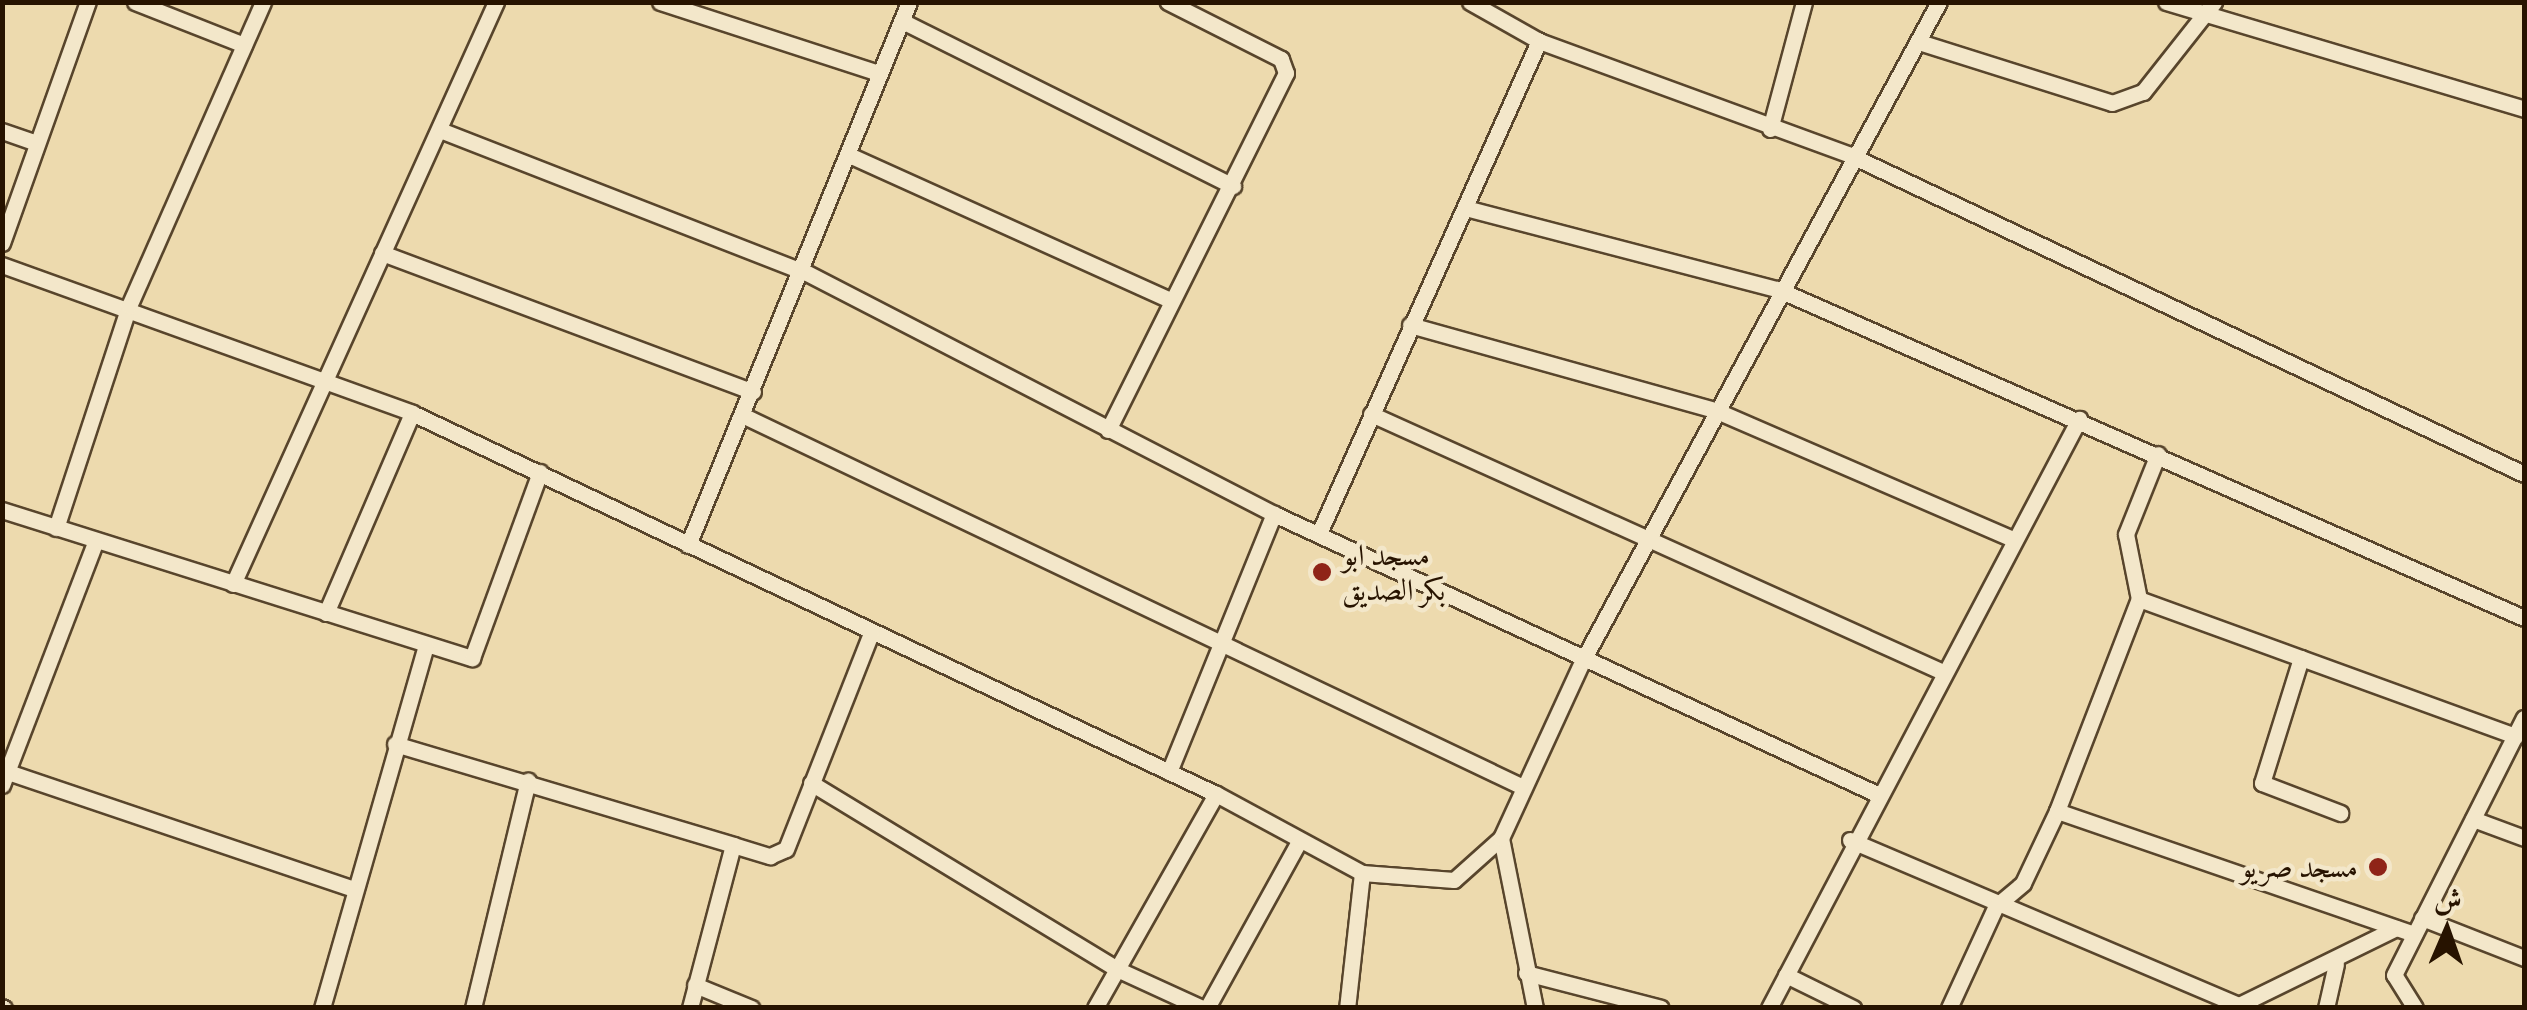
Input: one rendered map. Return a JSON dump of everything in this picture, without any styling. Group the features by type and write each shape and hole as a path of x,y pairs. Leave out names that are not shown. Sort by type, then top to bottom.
{"street":[{"path":"2,243 88,2"},
{"path":"135,2 244,46"},
{"path":"56,528 130,306 263,2"},
{"path":"233,584 496,2"},
{"path":"660,2 880,72"},
{"path":"688,545 805,272 909,2"},
{"path":"1108,430 1170,300 1233,186 1286,65 1186,6 1168,2"},
{"path":"1470,2 1539,41 1850,156 2524,474"},
{"path":"1770,129 1804,2"},
{"path":"2,265 325,376 412,413 1216,794 1362,873 1454,880 1501,838 1582,660 1717,412 1777,289 1939,2"},
{"path":"2166,2 2211,10 2524,109"},
{"path":"1919,42 2112,103 2144,92 2211,10"},
{"path":"902,21 1233,186"},
{"path":"1320,531 1539,41"},
{"path":"440,130 805,272 1274,514 1320,531 1582,660 1879,795"},
{"path":"2,131 37,144"},
{"path":"849,156 1170,300"},
{"path":"1465,208 1777,289 2524,618"},
{"path":"382,253 753,392"},
{"path":"1410,325 1717,412 2011,538"},
{"path":"326,613 412,413"},
{"path":"742,414 1523,787"},
{"path":"1370,414 1944,672"},
{"path":"1769,1008 1850,840 1879,795 2011,538 2078,419"},
{"path":"1949,1008 1996,906 2023,883 2057,811 2140,599 2126,534 2158,454"},
{"path":"2,510 95,543 426,646 475,653 540,472"},
{"path":"1169,772 1225,646 1274,514"},
{"path":"95,543 5,778 354,888"},
{"path":"2140,599 2516,736"},
{"path":"396,744 782,855 871,633"},
{"path":"322,1008 426,646"},
{"path":"2301,658 2262,783 2340,813"},
{"path":"2416,1008 2394,975 2524,718"},
{"path":"473,1008 528,781"},
{"path":"811,782 1120,970 1204,1008 1299,841"},
{"path":"1095,1008 1120,970 1216,794"},
{"path":"2057,811 2414,934"},
{"path":"2473,818 2524,838"},
{"path":"1501,838 1535,1008"},
{"path":"1850,840 1996,906 2240,1007 2336,964 2396,928"},
{"path":"690,1008 733,844"},
{"path":"1347,1008 1362,873"},
{"path":"2422,918 2524,958"},
{"path":"2326,1008 2336,964"},
{"path":"1526,973 1661,1008"},
{"path":"1786,976 1854,1008"},
{"path":"695,985 751,1008"}],"place":[{"name":"مسجد ابو بكر الصديق","path":"1322,572"},
{"name":"مسجد صريو","path":"2378,867"}]}
